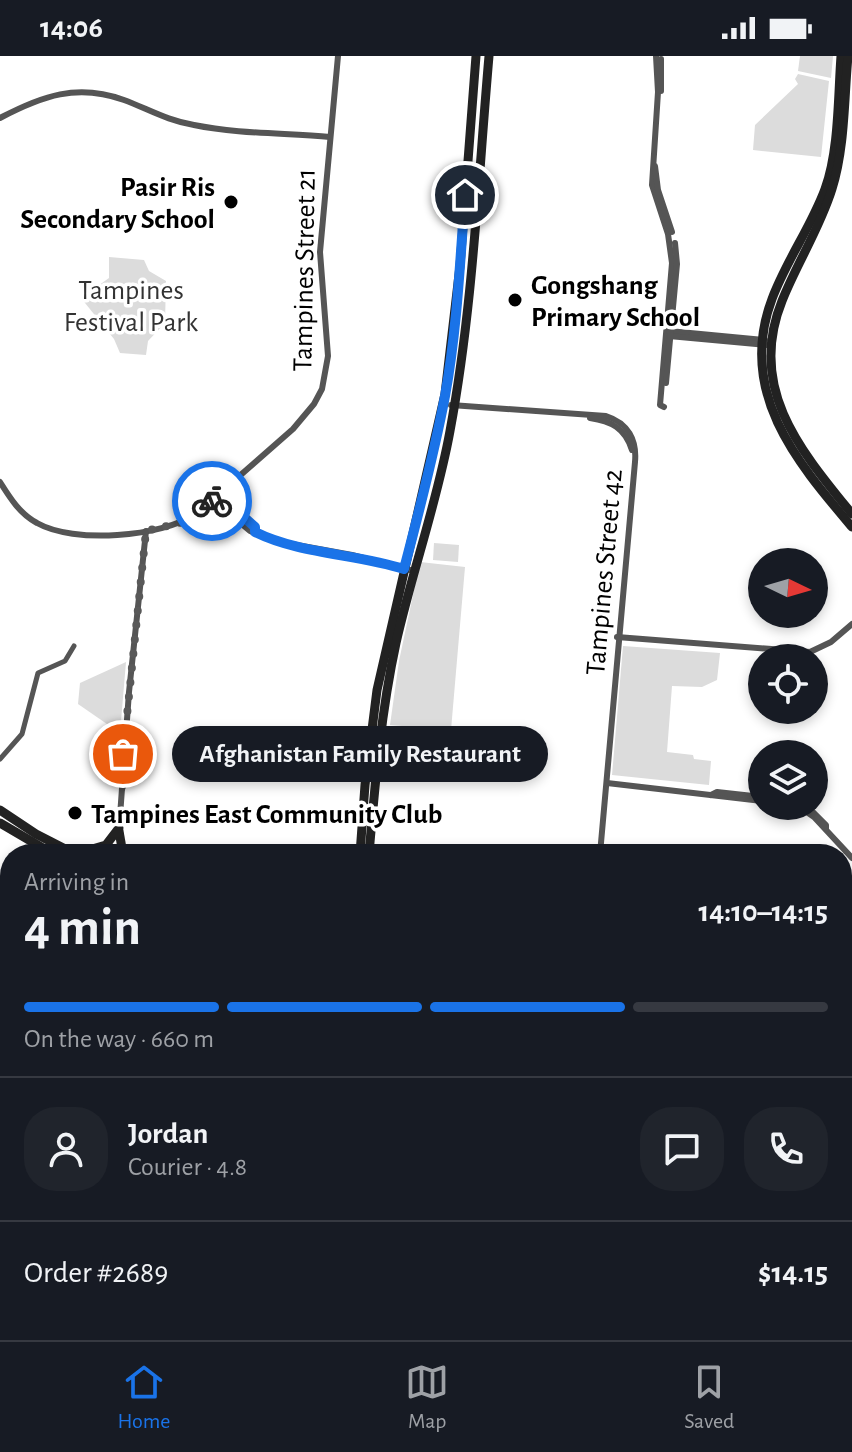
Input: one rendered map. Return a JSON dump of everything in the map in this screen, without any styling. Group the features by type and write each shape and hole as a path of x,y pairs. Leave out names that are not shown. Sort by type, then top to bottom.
{"main road":[{"path":"370,844 388,692 443,404 457,301 476,56"},
{"path":"361,844 376,700 409,570 443,462 455,406 465,332 489,56"},
{"path":"841,56 832,156 826,187 772,299 763,372 774,421 801,465 852,527"},
{"path":"848,56 834,180 827,203 781,302 767,343 784,419 805,455 852,514"},
{"path":"0,810 56,844"},
{"path":"0,823 36,844"},
{"path":"107,844 119,830"},
{"path":"119,830 120,844"}],"street":[{"name":"Tampines Street 21","path":"0,482 21,511 52,530 75,535 146,531 183,522 293,429 314,404 322,389 328,356 320,252 338,56"},
{"path":"658,56 663,73 655,167 670,234 672,263 664,407 660,405 668,334"},
{"name":"Tampines Street 21","path":"0,118 47,95 88,93 118,98 174,122 206,128 330,137"},
{"path":"668,334 767,343"},
{"name":"Tampines Street 42","path":"443,404 613,418 625,427 634,441 636,455 601,844"},
{"path":"216,497 255,527 255,532 275,541 352,555 409,570"},
{"path":"119,830 146,531"},
{"path":"618,637 810,652 831,642 852,624"},
{"path":"0,759 22,734 38,673 65,661 74,646"},
{"path":"607,783 748,797"},
{"path":"814,820 839,844"},
{"path":"820,820 826,830"}],"green space":[{"path":"800,56 833,56 831,78 798,71"},
{"path":"798,74 829,81 821,157 753,150 755,125 798,84 795,79"},
{"name":"Tampines Festival Park","path":"109,257 144,260 149,271 166,281 165,323 148,341 146,355 120,353 114,339 81,298 109,278"},
{"path":"434,543 459,545 458,562 433,560"},
{"path":"420,562 465,567 451,730 390,725 399,661"},
{"path":"623,646 720,653 717,680 702,687 672,686 667,752 711,761 709,785 612,775"},
{"path":"126,662 120,733 78,704 80,683"}],"way so far":[{"path":"123,754 146,531 183,522 212,501"}],"place":[{"name":"Pasir Ris Secondary School","path":"231,202"},
{"name":"Gongshang Primary School","path":"515,300"},
{"name":"Afghanistan Family Restaurant","path":"123,754"},
{"name":"Tampines East Community Club","path":"75,813"}],"route":[{"path":"212,501 219,495 255,527 255,532 275,541 352,555 404,569 445,394 457,301 465,195"}]}
